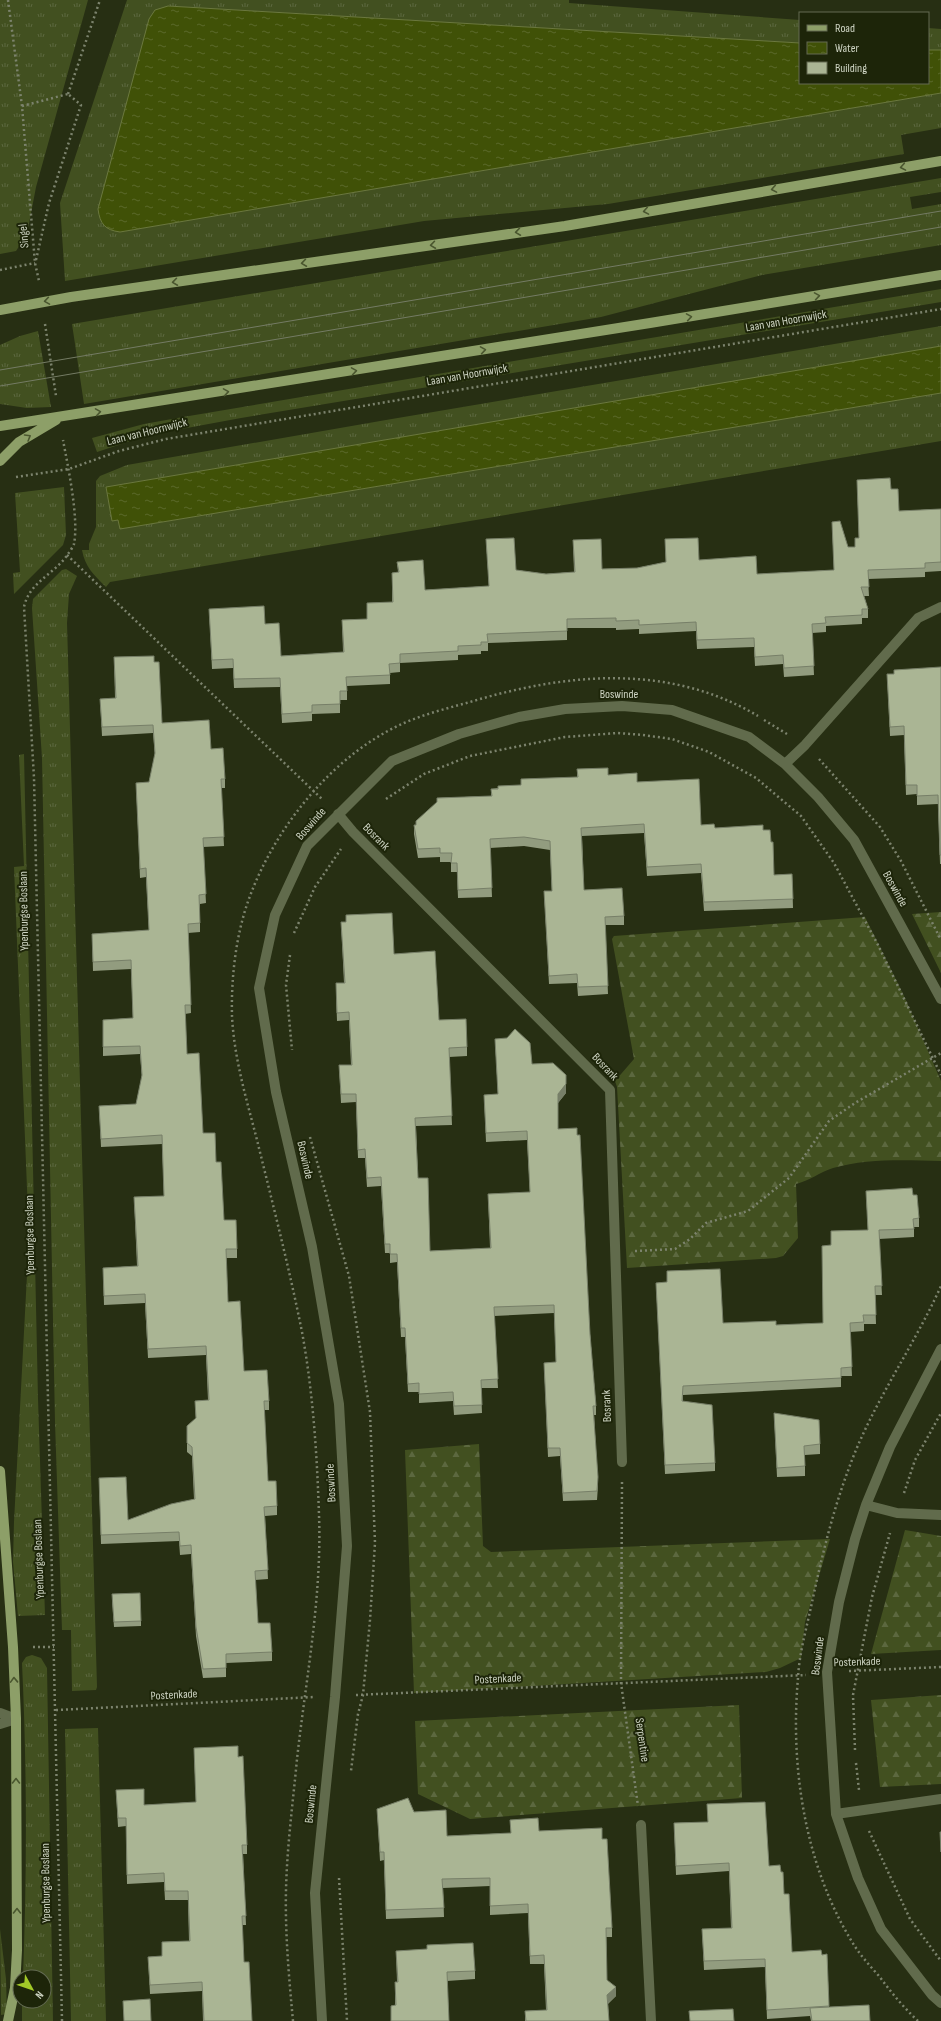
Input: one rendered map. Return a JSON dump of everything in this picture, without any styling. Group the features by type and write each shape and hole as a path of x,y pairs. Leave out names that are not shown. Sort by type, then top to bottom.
{"main road":[{"path":"0,310 42,301 564,226 941,161"},
{"name":"Laan van Hoornwijck","path":"0,426 59,418 941,275"},
{"path":"0,461 19,442 59,418"},
{"path":"0,1471 13,1647 16,1719 17,1950 15,1988 8,2021"}],"street":[{"path":"785,764 805,745 918,618 941,607"},
{"name":"Boswinde","path":"322,2021 314,1893 335,1696 347,1546 339,1404 312,1246 276,1092 260,988 275,915 307,846 392,762 459,734 519,717 565,709 622,706 672,710 749,737 785,764 818,797 854,840 941,999"},
{"name":"Bosrank","path":"338,814 353,832 610,1090 622,1462"},
{"name":"Boswinde","path":"941,1349 890,1446 866,1506 855,1539 839,1602 827,1672 836,1814 858,1878 881,1929 932,1995 941,2003"},
{"path":"866,1506 897,1513 941,1515"},
{"path":"0,1713 16,1719"},
{"path":"0,1724 16,1719"},
{"path":"836,1814 941,1799"},
{"path":"640,1825 651,2021"}],"path":[{"name":"Singel","path":"8,0 22,106 35,263 59,418 69,469"},
{"path":"68,94 100,0"},
{"path":"22,106 68,94"},
{"path":"0,270 35,263 49,203 81,105 68,94"},
{"name":"Laan van Hoornwijck","path":"13,477 69,469 119,451 166,439 941,309"},
{"path":"69,469 74,513 74,544 68,556 338,814"},
{"name":"Ypenburgse Boslaan","path":"62,2021 34,778 24,607 26,598 33,587 68,556"},
{"path":"293,2021 286,1891 304,1698 313,1633 320,1550 314,1424 301,1330 247,1104 232,1018 234,965 240,932 250,896 278,840 314,791 342,763 365,746 401,724 441,710 525,686 577,680 622,678 668,682 702,691 739,704 805,745 880,826 941,940"},
{"path":"382,802 424,774 470,756 565,737 618,733 643,735 672,740 709,752 756,778 801,816 834,863 878,945 941,1076"},
{"path":"292,938 314,887 353,832"},
{"path":"290,954 286,985 293,1054"},
{"path":"615,1251 675,1249 690,1239 706,1223 748,1211 789,1178 829,1121 855,1103 941,1053"},
{"path":"308,1130 349,1276 370,1412 375,1543 363,1695 358,1714 350,1775"},
{"path":"855,1751 853,1695 872,1597 897,1513 915,1460 941,1413"},
{"name":"Serpentine","path":"622,1462 621,1683 640,1825"},
{"name":"Postenkade","path":"56,1710 335,1696 798,1676 827,1672 941,1667"},
{"path":"855,1759 860,1799 869,1832 910,1919 941,1961"},
{"path":"339,1875 347,2021"}],"green space":[{"path":"0,0 88,0 36,187 27,234 16,251 0,254"},
{"path":"127,0 569,0 569,3 799,20 799,43 168,6 98,209 120,232 941,93 941,128 901,135 904,154 608,204 424,221 65,281 60,203"},
{"path":"929,28 941,29 941,50 929,50"},
{"path":"941,178 941,192 910,197 912,209 941,204 941,245 762,275 601,317 84,404 72,324"},
{"path":"941,289 941,302 241,418 149,435 97,452 92,438 144,424 183,417"},
{"path":"941,326 941,346 106,487 112,521 118,520 120,529 941,393 941,441 110,582 106,587 91,570 83,556 82,550 89,550 89,544 96,527 96,481 100,476 127,465"},
{"path":"38,331 51,407 27,408 0,404 0,345 20,336"},
{"path":"64,487 66,535 63,545 14,594 13,573 20,572 15,493"},
{"path":"66,569 77,576 69,594 67,623 97,1687 96,1690 72,1691 71,1630 62,1630 55,1422 42,758 32,608 33,599 62,570"},
{"path":"24,754 38,1399 45,1615 18,1616 13,1562 14,1522 29,1237 14,867 24,866 19,755"},
{"path":"941,912 941,973 912,914"},
{"path":"865,917 903,994 941,1081 941,1161 887,1160 846,1165 833,1168 796,1184 798,1238 783,1256 776,1258 627,1268 617,1087 615,1081 634,1059 612,939 614,936"},
{"path":"479,1444 483,1546 491,1552 830,1539 805,1622 801,1658 780,1668 766,1672 414,1693 405,1450"},
{"path":"905,1530 941,1536 941,1650 871,1654"},
{"path":"32,1655 41,1658 47,1668 53,2021 22,2021 22,2009 52,2009 52,1969 23,1969 26,1820 22,1663 26,1657"},
{"path":"941,1695 941,1784 880,1787 871,1700"},
{"path":"739,1705 742,1798 470,1819 418,1794 415,1721"},
{"path":"98,1728 106,2021 71,2021 65,1729"},
{"path":"0,1929 6,1979 7,2014 1,2015"}],"water":[{"path":"168,6 799,43 799,84 929,84 929,50 941,50 941,93 120,232 111,230 104,225 100,219 98,209 149,19 155,10"},
{"path":"941,346 941,393 120,529 118,520 112,521 106,487"}],"building":[{"path":"890,478 891,489 898,489 899,511 941,509 941,562 925,563 925,568 868,570 869,587 861,587 868,609 862,609 862,615 825,617 826,623 812,624 814,666 784,668 783,655 755,657 754,638 697,640 696,622 639,625 639,620 616,621 616,618 567,619 567,631 487,634 488,642 481,642 481,645 458,646 458,651 400,654 400,663 389,664 390,675 346,677 347,691 340,691 340,704 312,705 312,712 282,714 280,678 234,679 233,659 212,660 209,609 264,606 265,624 279,623 281,656 344,652 342,620 367,619 367,603 393,602 392,573 399,572 397,562 423,560 425,590 489,586 486,539 514,538 516,570 546,574 575,572 573,540 601,539 602,569 637,568 666,562 665,539 698,538 699,560 756,556 757,574 834,570 832,522 840,521 848,547 855,547 855,538 859,538 857,480"},
{"path":"154,656 154,662 159,662 162,723 209,720 211,749 223,748 225,779 221,779 224,837 203,838 206,894 199,895 200,923 188,924 191,1005 185,1005 187,1054 199,1053 203,1133 215,1133 216,1162 221,1162 224,1220 236,1220 237,1249 226,1249 228,1302 240,1301 244,1371 267,1370 269,1401 264,1401 268,1481 276,1481 277,1506 264,1507 268,1570 255,1571 258,1623 270,1623 272,1652 226,1654 226,1668 203,1669 196,1627 191,1545 180,1546 179,1532 101,1535 99,1478 126,1477 128,1520 171,1504 195,1499 192,1447 187,1443 187,1426 196,1418 195,1401 209,1400 206,1346 148,1349 145,1294 104,1296 103,1268 138,1266 134,1197 164,1196 162,1135 101,1139 99,1106 136,1104 142,1075 140,1046 103,1047 103,1020 133,1018 131,960 93,962 92,934 149,930 146,868 140,869 136,783 149,782 155,753 153,725 102,727 100,699 116,698 114,657"},
{"path":"941,667 940,855 938,795 917,796 917,785 906,785 904,726 890,727 887,674 894,674 894,670"},
{"path":"608,768 608,775 637,773 637,782 699,779 701,825 714,824 715,828 763,825 763,830 770,830 771,842 773,842 774,875 792,874 793,899 704,902 701,864 647,867 644,824 581,828 584,890 622,888 624,916 605,917 608,986 578,987 577,974 549,976 544,891 552,891 550,841 524,837 490,839 492,888 458,890 457,863 451,863 452,853 440,853 440,848 418,849 414,825 416,825 416,821 437,802 437,798 492,796 491,789 498,789 498,786 521,785 521,779 578,777 577,769"},
{"path":"392,913 394,954 435,951 439,1020 466,1019 467,1047 449,1048 452,1116 415,1118 418,1178 428,1178 430,1251 491,1248 488,1194 530,1192 527,1131 486,1133 484,1095 498,1094 495,1039 507,1038 515,1029 530,1043 532,1064 553,1063 566,1075 566,1084 558,1094 558,1129 577,1128 577,1135 580,1135 590,1334 596,1406 593,1406 598,1477 597,1491 563,1493 560,1448 548,1448 544,1363 556,1362 554,1305 494,1307 498,1379 481,1380 482,1405 454,1406 453,1392 419,1394 419,1383 408,1384 405,1328 401,1328 397,1254 390,1254 390,1244 385,1244 381,1177 367,1178 365,1149 358,1150 356,1094 341,1094 339,1065 352,1065 349,1012 337,1013 336,983 345,983 341,922 346,922 346,915"},
{"path":"912,1188 913,1195 917,1195 919,1218 913,1219 914,1229 879,1230 882,1286 875,1286 876,1315 863,1315 864,1322 850,1323 852,1367 841,1368 841,1378 683,1386 682,1401 712,1405 715,1463 665,1465 656,1283 667,1282 667,1271 720,1269 723,1323 776,1321 776,1325 823,1323 822,1246 831,1245 831,1231 868,1230 866,1191"},
{"path":"774,1413 819,1420 820,1444 804,1446 805,1466 777,1468"},
{"path":"140,1593 141,1621 114,1622 112,1594"},
{"path":"238,1746 238,1757 243,1756 247,1845 242,1845 246,1916 242,1916 244,1962 249,1962 252,2021 204,2021 202,1982 150,1985 148,1957 162,1956 162,1942 190,1941 188,1891 165,1891 164,1873 127,1875 126,1818 118,1818 116,1790 144,1789 144,1805 196,1802 194,1748"},
{"path":"408,1798 414,1812 446,1810 447,1836 511,1833 510,1820 538,1818 539,1831 602,1828 602,1839 607,1839 612,1928 606,1928 607,1980 616,1987 607,1995 609,2021 526,2021 525,2011 547,2010 544,1955 530,1956 528,1904 490,1906 490,1878 442,1879 444,1908 386,1910 384,1852 380,1852 377,1809"},
{"path":"765,1802 769,1866 780,1865 781,1872 783,1872 784,1894 789,1894 792,1952 821,1950 822,1955 827,1954 829,2006 767,2010 765,1959 704,1961 702,1929 732,1928 729,1863 676,1866 674,1823 708,1822 707,1804"},
{"path":"473,1943 475,1971 447,1972 449,2021 391,2021 391,2006 396,2005 395,1982 398,1982 396,1951 427,1949 427,1945"},
{"path":"150,1999 151,2021 124,2021 123,2001"},
{"path":"869,2005 870,2021 812,2021 810,2008"},
{"path":"733,2009 734,2021 690,2021 689,2011"}],"tram line":[{"path":"0,370 941,211"},
{"path":"0,386 941,227"}]}
